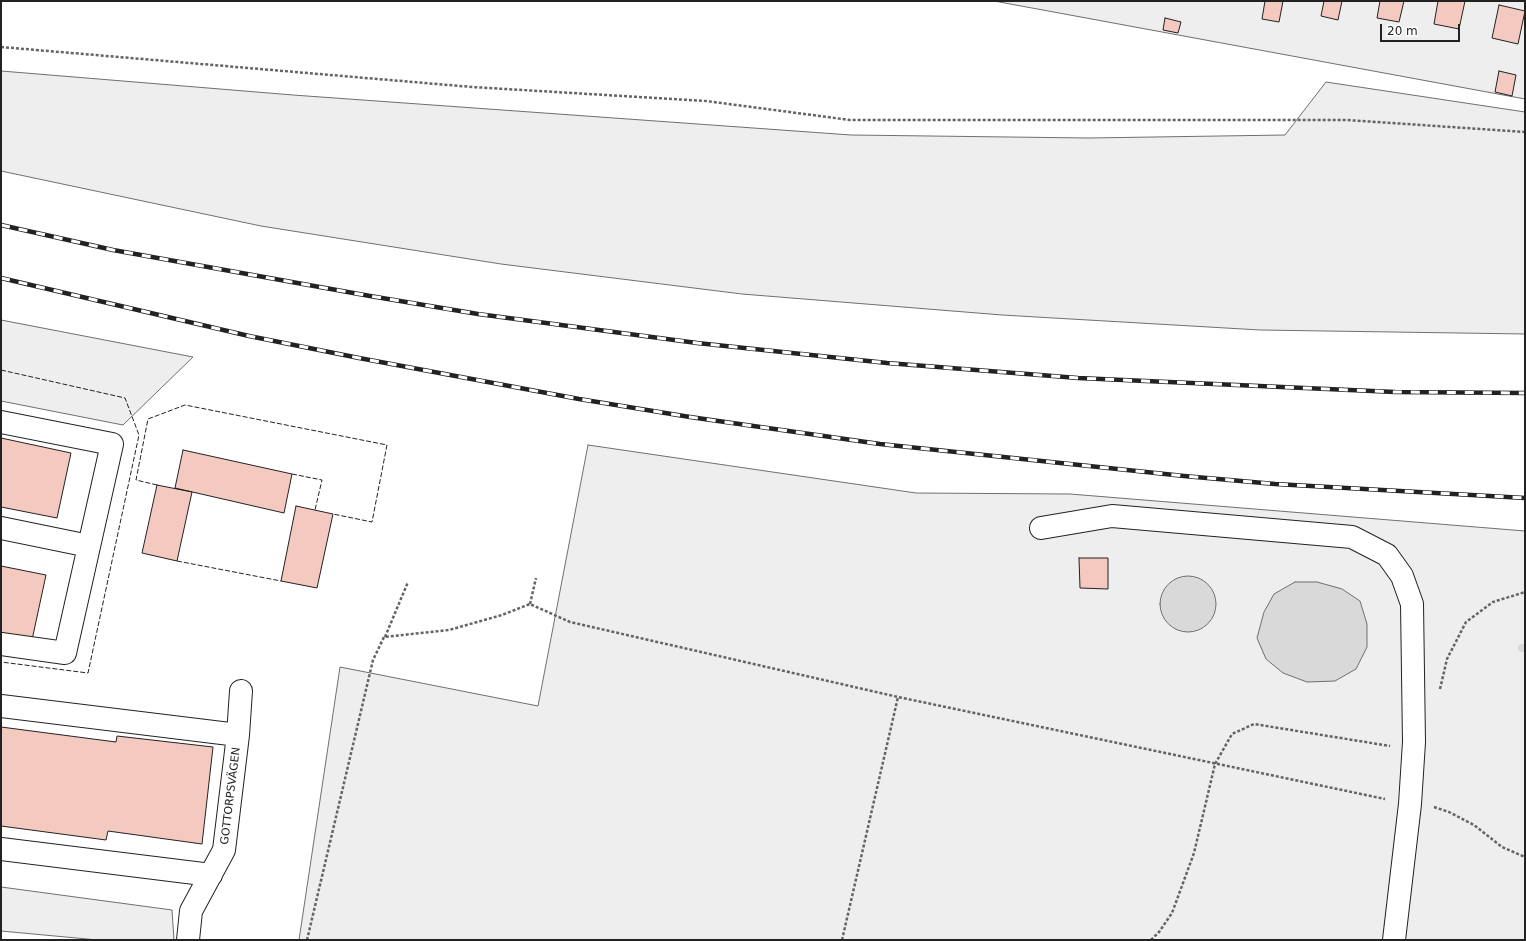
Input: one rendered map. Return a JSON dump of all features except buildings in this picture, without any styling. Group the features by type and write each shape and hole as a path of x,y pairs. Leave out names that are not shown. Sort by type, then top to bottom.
{"street":[{"path":"1,422 112,444 65,653 1,644"},
{"path":"1040,528 1120,516 1352,537 1387,555 1402,576 1412,604 1414,742 1410,804 1394,940"},
{"path":"1,528 89,546"},
{"name":"GOTTORPSVÄGEN","path":"188,940 191,911 224,850 238,735 241,691"},
{"path":"1,706 238,735"},
{"path":"1,849 211,875"}],"path":[{"path":"1,47 472,87 706,101 850,120 1347,120 1525,132"},
{"path":"530,604 536,578"},
{"path":"307,940 373,660 408,582"},
{"path":"1438,695 1447,659 1466,622 1493,602 1525,592"},
{"path":"384,637 449,630 502,616 530,604 570,622 898,698 1410,804 1429,806 1449,812 1474,825 1502,847 1525,857"},
{"path":"842,940 898,698"},
{"path":"1151,940 1159,932 1172,913 1194,853 1215,764 1232,734 1254,724 1397,746 1414,742"}],"shaded area":[{"path":"994,1 1525,1 1525,99"},
{"path":"1,71 293,95 851,135 1088,138 1285,135 1326,82 1525,112 1525,334 1260,330 1002,315 742,294 501,264 261,226 1,171"},
{"path":"1,320 193,357 123,425 1,401"},
{"path":"588,445 916,493 1070,494 1525,531 1525,940 299,940 340,667 538,706"},
{"path":"1188,576 1199,578 1208,584 1214,593 1216,604 1214,615 1208,624 1199,630 1188,632 1177,630 1168,624 1162,615 1160,604 1162,593 1168,584 1177,578"},
{"path":"1295,582 1317,582 1342,589 1360,601 1367,624 1367,647 1356,669 1335,681 1307,682 1283,673 1266,659 1257,638 1264,612 1274,594"},
{"path":"1,887 172,910 174,940 98,940 1,931"}],"railway":[{"path":"1,225 113,250 370,296 478,314 697,343 887,363 1078,378 1395,392 1525,393"},
{"path":"1,278 249,336 579,399 690,417 880,444 1184,476 1275,484 1525,498"}],"fence":[{"path":"1,370 125,398 139,435 88,673 1,662"},
{"path":"157,485 136,480 148,419 185,405 387,445 372,522 333,514"},
{"path":"292,474 322,480 315,510"},
{"path":"177,561 281,581"}]}
